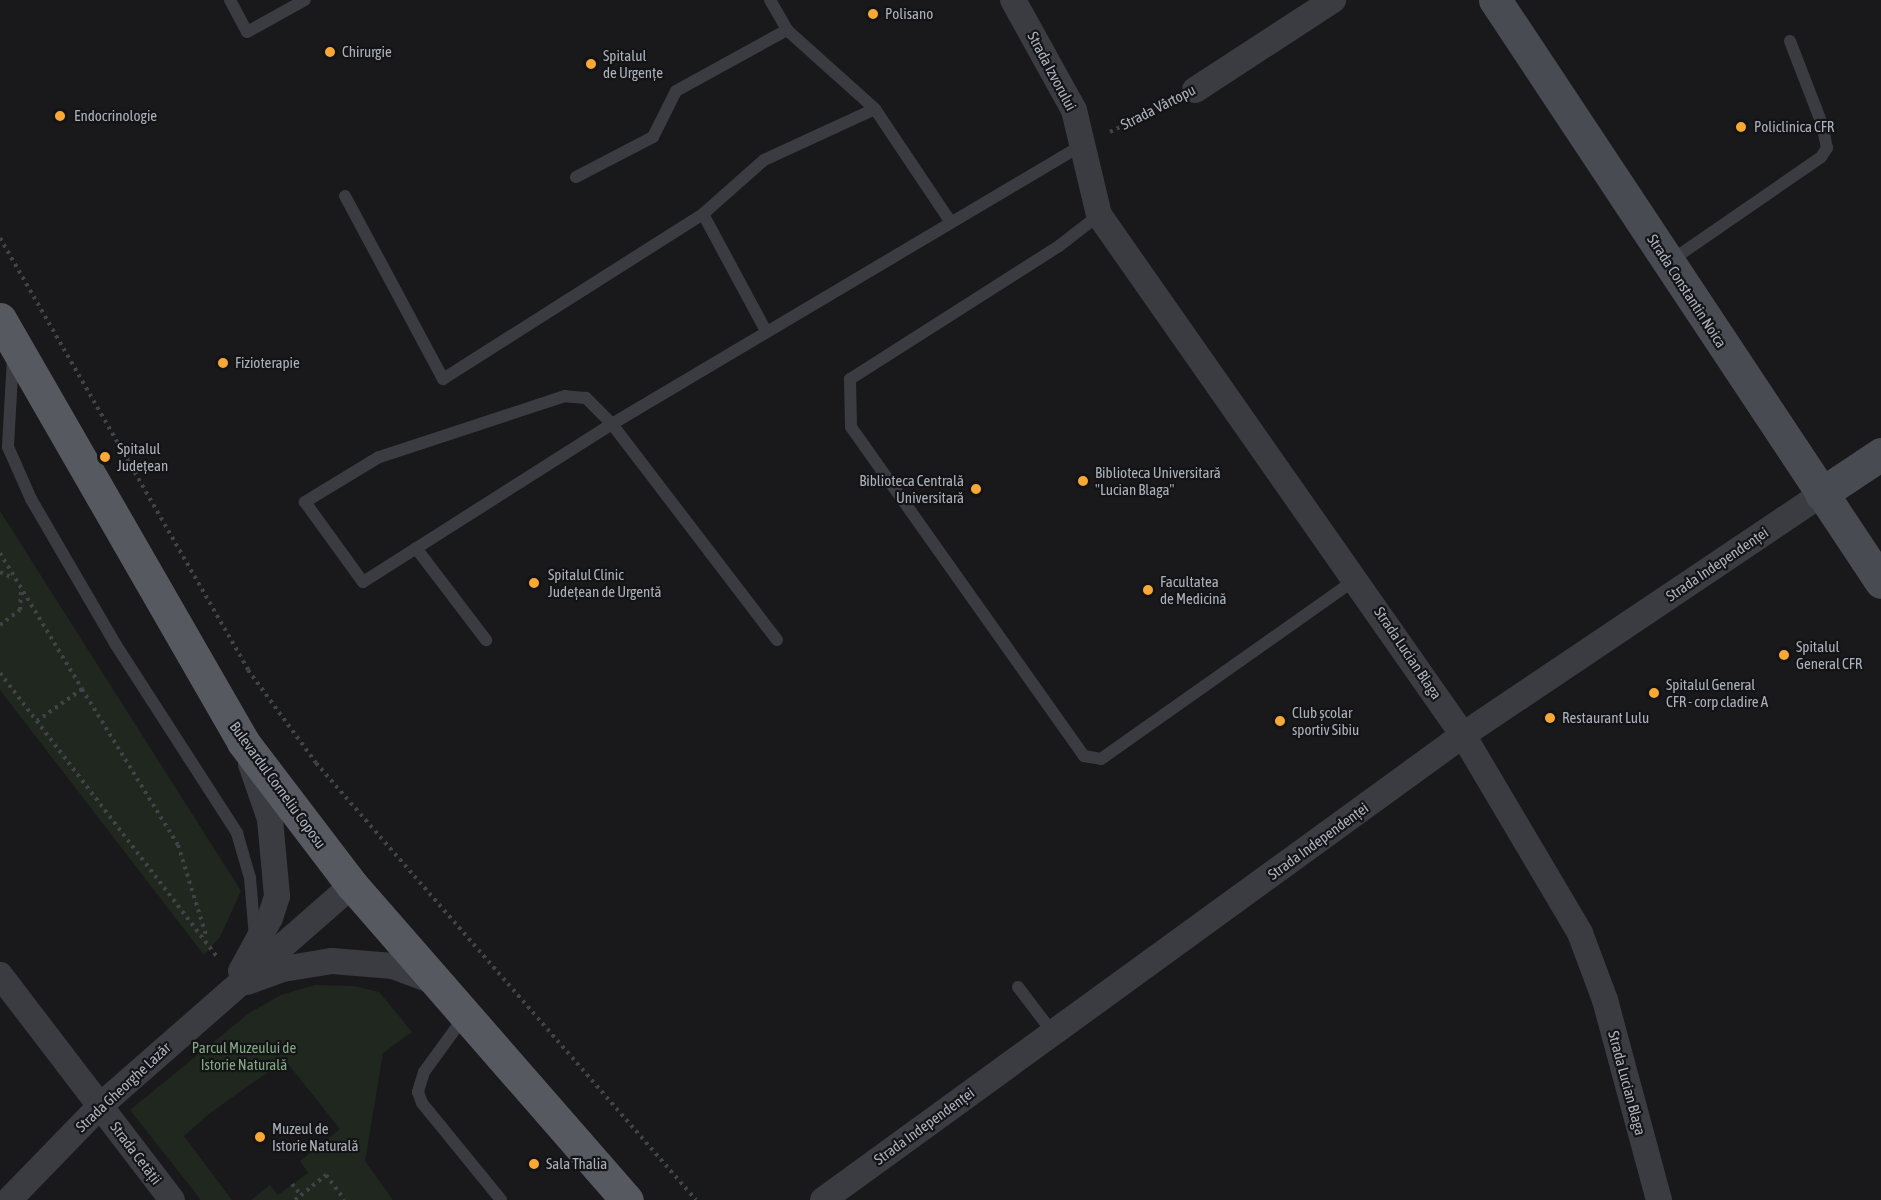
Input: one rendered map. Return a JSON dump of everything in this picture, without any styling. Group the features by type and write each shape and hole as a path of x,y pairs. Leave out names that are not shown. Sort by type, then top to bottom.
{"main road":[{"name":"Bulevardul Corneliu Coposu","path":"7,331 243,742 352,885 433,981 627,1200"}],"street":[{"name":"Strada Izvorului","path":"1013,0 1074,110 1082,145"},
{"name":"Strada Vârtopu","path":"1196,90 1333,0"},
{"name":"Strada Constantin Noica","path":"1495,0 1881,582"},
{"name":"Strada Lucian Blaga","path":"1082,145 1099,215 1357,579 1463,735 1580,933 1605,1000 1659,1200"},
{"path":"1821,494 1881,454"},
{"name":"Strada Independenței","path":"823,1200 1463,735 1821,494"},
{"path":"232,987 255,946 277,896 277,870 270,819 243,742"},
{"name":"Strada Gheorghe Lazăr","path":"9,1200 101,1105 232,987 352,885"},
{"path":"232,987 283,969 332,961 393,966 433,981"},
{"name":"Strada Cetății","path":"0,975 172,1200"}],"lane":[{"path":"230,0 247,32 305,0"},
{"path":"770,0 787,30 875,109 950,221"},
{"path":"576,177 653,137 676,91 787,30"},
{"path":"1668,263 1821,157 1827,148 1822,124 1790,41"},
{"path":"345,196 443,379 703,214 764,160 875,109"},
{"path":"777,640 612,424 586,398 565,396 379,457 305,502 363,582 612,424 950,221 1082,145"},
{"path":"703,214 766,331"},
{"path":"1099,215 1059,246 849,379 851,427 1084,756 1101,759 1357,579"},
{"path":"7,331 8,447 31,499 116,645 237,833 250,878 255,946"},
{"path":"416,548 486,640"},
{"path":"1018,987 1053,1033"},
{"path":"465,1016 424,1072 418,1092 422,1103 501,1200"}],"path":[{"name":"Strada Vârtopu","path":"1082,145 1196,90"},
{"path":"0,238 248,670 316,763 696,1200"},
{"path":"0,553 178,845 208,942"},
{"path":"0,572 18,584"},
{"path":"0,625 20,610 18,584"},
{"path":"0,673 208,942 232,987"},
{"path":"37,721 82,689"},
{"path":"294,1200 326,1175 344,1200"},
{"path":"292,1184 301,1195"}],"green space":[{"path":"0,511 241,891 220,937 204,955 0,690"},
{"name":"Parcul Muzeului de Istorie Naturală","path":"315,985 354,986 379,992 412,1032 383,1053 365,1161 393,1200 251,1200 270,1185 278,1195 308,1173 300,1161 340,1129 285,1060 210,1113 184,1136 232,1200 201,1200 130,1110 249,1013 281,995"}],"place":[{"name":"Polisano","path":"873,14"},
{"name":"Chirurgie","path":"330,52"},
{"name":"Spitalul de Urgențe","path":"591,64"},
{"name":"Endocrinologie","path":"60,116"},
{"name":"Policlinica CFR","path":"1741,127"},
{"name":"Fizioterapie","path":"223,363"},
{"name":"Spitalul Județean","path":"105,457"},
{"name":"Biblioteca Universitară \"Lucian Blaga\"","path":"1083,481"},
{"name":"Biblioteca Centrală Universitară","path":"976,489"},
{"name":"Spitalul Clinic Județean de Urgentă","path":"534,583"},
{"name":"Facultatea de Medicină","path":"1148,590"},
{"name":"Spitalul General CFR","path":"1784,655"},
{"name":"Spitalul General CFR - corp cladire A","path":"1654,693"},
{"name":"Restaurant Lulu","path":"1550,718"},
{"name":"Club școlar sportiv Sibiu","path":"1280,721"},
{"name":"Muzeul de Istorie Naturală","path":"260,1137"},
{"name":"Sala Thalia","path":"534,1164"}]}
